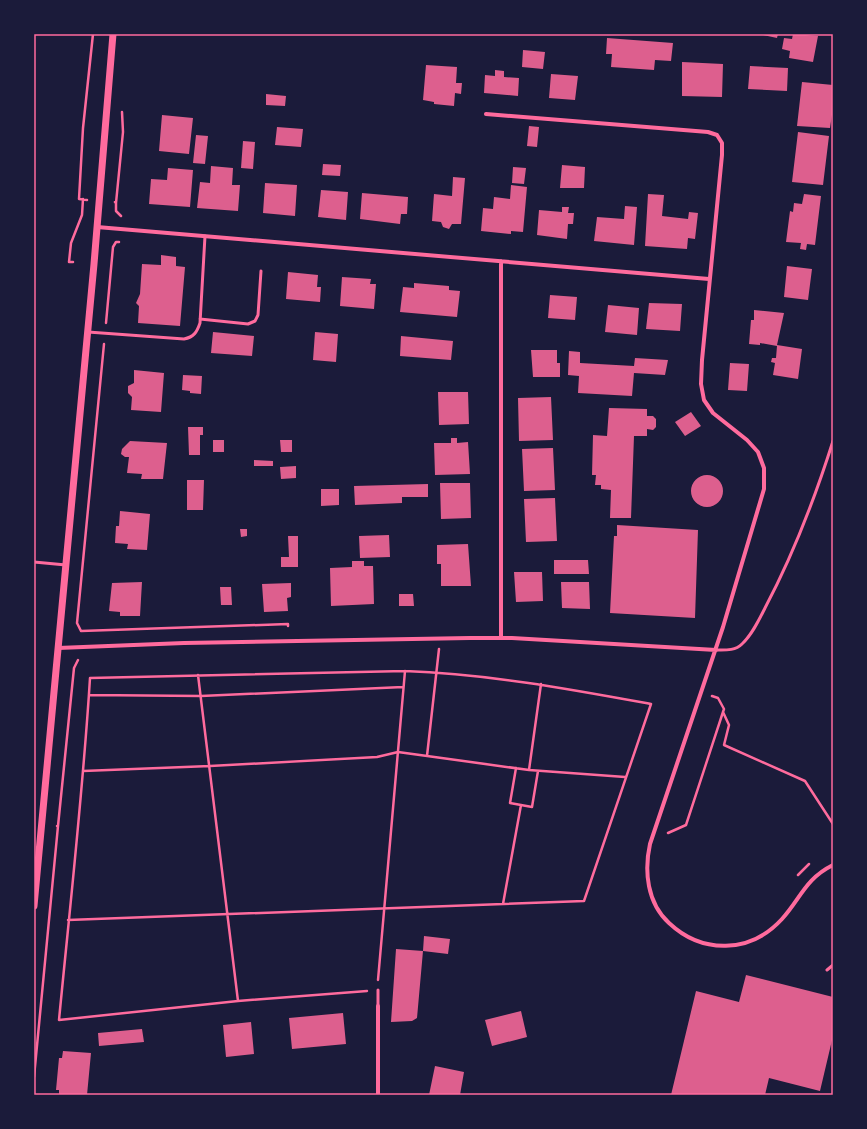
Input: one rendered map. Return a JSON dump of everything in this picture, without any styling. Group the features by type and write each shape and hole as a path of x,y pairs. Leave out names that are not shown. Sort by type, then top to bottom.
{"street":[{"path":"34,906 88,332 113,34"},
{"path":"486,114 708,132 717,135 722,143 702,360 701,392 704,400 713,413 753,446 762,459 765,477 760,503 716,650 653,833 647,855 648,883 657,908 665,919 689,939 711,945 731,945 745,943 758,938 775,926 812,878 833,865"},
{"path":"97,227 709,280"},
{"path":"501,261 501,638"},
{"path":"58,648 192,643 501,638 716,650"},
{"path":"378,1006 378,1095"}],"lane":[{"path":"88,332 184,339 195,333 200,319 205,236"},
{"path":"200,319 248,324 255,321 258,315 261,271"},
{"path":"716,650 738,647 743,644 755,626 792,551 833,441"},
{"path":"34,562 66,565"},
{"path":"827,970 833,965"},
{"path":"378,990 378,1006"}],"path":[{"path":"87,200 79,199 87,83 93,34"},
{"path":"122,106 123,132 116,203 118,214 126,217"},
{"path":"73,262 69,262 72,242 82,215 83,199"},
{"path":"110,202 116,203"},
{"path":"81,635 78,623 113,247 116,242 124,242"},
{"path":"81,631 288,624 288,626"},
{"path":"428,756 438,649 431,649"},
{"path":"34,1077 73,674 79,658 82,658"},
{"path":"68,920 384,907 584,902 625,777 651,704 541,684 437,672 405,671 90,678 83,770 68,920 59,1020 238,1001 378,990 384,907 405,671"},
{"path":"198,675 229,914 238,1001"},
{"path":"528,770 541,684"},
{"path":"89,695 201,696 404,687"},
{"path":"710,696 718,698 724,709 723,712 729,726 724,745 805,781 833,824"},
{"path":"666,838 668,832 686,825 723,712"},
{"path":"83,770 210,766 377,757 398,752 528,770 625,777"},
{"path":"516,768 510,803 532,807 538,771"},
{"path":"503,904 521,805"},
{"path":"53,826 58,826"},
{"path":"794,881 800,872 813,861"}],"building":[{"path":"759,34 778,34 777,38"},
{"path":"793,34 818,36 813,62 789,58 790,51 782,49 784,38 792,39"},
{"path":"607,38 673,43 671,61 655,60 654,70 611,67 612,54 606,54"},
{"path":"523,50 545,52 543,69 522,67"},
{"path":"682,62 723,64 722,97 682,96"},
{"path":"426,65 457,67 456,83 462,83 461,94 455,93 454,106 434,104 434,102 423,100"},
{"path":"750,66 788,68 787,91 748,89"},
{"path":"495,70 504,71 504,77 519,78 518,96 484,93 485,75 495,76"},
{"path":"551,74 578,76 575,100 549,98"},
{"path":"802,82 833,85 833,108 830,128 797,126"},
{"path":"266,94 286,96 285,106 266,105"},
{"path":"162,115 193,118 189,154 159,151"},
{"path":"529,126 539,127 537,147 527,146"},
{"path":"277,127 303,129 301,147 275,145"},
{"path":"798,132 829,136 823,185 792,182"},
{"path":"196,135 208,136 205,164 193,163"},
{"path":"243,141 255,142 253,169 241,168"},
{"path":"323,164 341,165 340,176 322,175"},
{"path":"562,165 585,167 584,188 560,188"},
{"path":"211,166 233,168 232,185 240,185 238,211 197,208 200,182 210,183"},
{"path":"513,167 526,168 524,184 512,183"},
{"path":"168,168 193,170 190,207 149,204 151,179 167,180"},
{"path":"453,177 465,178 461,224 452,224 449,229 443,227 441,222 432,221 434,194 452,196"},
{"path":"265,183 297,185 295,216 263,213"},
{"path":"511,185 527,187 523,232 511,231 511,234 481,231 483,208 493,209 494,197 510,199"},
{"path":"321,190 348,192 346,220 318,217"},
{"path":"362,193 408,197 407,214 401,214 400,224 360,219"},
{"path":"648,194 664,195 662,216 688,219 689,212 698,213 695,239 688,238 687,249 645,246"},
{"path":"804,194 821,196 815,245 807,244 806,250 800,249 801,243 786,242 790,211 793,212 794,203 802,204"},
{"path":"625,206 637,207 634,245 594,241 597,217 624,219"},
{"path":"562,207 569,207 568,213 574,213 573,224 568,224 567,239 537,235 539,210 562,212"},
{"path":"161,255 176,257 176,266 185,267 180,326 138,323 139,306 136,303 140,294 142,264 161,265"},
{"path":"787,266 812,269 808,300 784,297"},
{"path":"288,272 318,275 317,287 321,287 320,302 286,299"},
{"path":"342,277 371,279 370,284 376,284 374,309 340,306"},
{"path":"414,283 449,286 449,290 460,291 457,317 400,312 403,287 414,288"},
{"path":"550,295 577,297 575,320 548,318"},
{"path":"649,303 682,304 680,331 646,329"},
{"path":"608,305 639,308 637,335 605,332"},
{"path":"754,310 784,313 777,345 802,349 798,379 773,375 775,363 771,362 772,358 776,358 777,346 760,343 760,345 749,344 751,320 754,320"},
{"path":"213,332 254,336 252,356 211,353"},
{"path":"315,332 338,334 336,362 313,360"},
{"path":"401,336 453,341 451,360 400,356"},
{"path":"531,350 557,350 557,363 560,363 560,377 533,377"},
{"path":"569,351 580,352 580,363 634,366 635,358 668,360 665,375 634,373 632,396 578,393 579,376 568,375"},
{"path":"730,363 749,364 747,391 728,390"},
{"path":"134,370 164,373 161,412 131,410 132,397 128,393 128,386 134,383"},
{"path":"183,375 202,376 201,394 190,393 190,391 182,390"},
{"path":"438,392 468,392 469,424 439,425"},
{"path":"551,397 553,440 519,441 518,398"},
{"path":"609,408 647,409 647,416 653,416 656,419 656,427 653,430 647,429 647,436 634,436 631,518 610,518 611,490 601,489 601,485 595,485 596,475 592,475 593,435 607,436"},
{"path":"691,412 701,426 685,436 675,422"},
{"path":"188,427 203,427 203,435 200,435 200,455 189,455"},
{"path":"451,438 457,438 457,443 468,442 470,474 435,475 434,443 451,443"},
{"path":"213,440 224,440 224,452 213,452"},
{"path":"280,440 292,440 292,452 281,452"},
{"path":"130,441 167,443 163,479 141,479 142,474 127,473 129,457 125,457 121,454 122,449"},
{"path":"553,448 555,490 524,491 522,449"},
{"path":"254,460 273,461 273,466 254,466"},
{"path":"296,466 296,478 281,479 280,467"},
{"path":"704,475 710,475 719,479 723,491 719,503 710,507 704,507 695,503 691,494 691,488 695,479"},
{"path":"187,480 204,480 203,510 187,510"},
{"path":"440,483 470,483 471,518 441,519"},
{"path":"428,484 428,497 402,497 402,503 355,505 354,486"},
{"path":"321,489 339,489 339,505 321,506"},
{"path":"555,498 557,541 526,542 524,499"},
{"path":"120,511 150,514 147,550 127,549 128,544 115,543 116,526 119,526"},
{"path":"617,525 698,530 695,618 610,613 614,536 617,536"},
{"path":"240,529 247,529 247,536 241,537"},
{"path":"389,535 390,557 360,558 359,536"},
{"path":"288,536 298,536 298,567 281,567 281,557 289,557"},
{"path":"468,544 471,586 441,586 441,564 437,564 437,545"},
{"path":"554,560 588,560 589,574 554,574"},
{"path":"352,561 364,561 364,566 373,566 374,604 331,606 330,568 352,567"},
{"path":"514,572 542,572 543,601 516,602"},
{"path":"142,582 140,616 120,616 120,612 109,611 112,583"},
{"path":"561,582 589,582 590,609 562,608"},
{"path":"291,583 291,597 287,598 288,611 264,612 262,584"},
{"path":"220,587 231,587 232,605 221,605"},
{"path":"399,594 413,594 414,606 399,606"},
{"path":"424,936 450,939 448,954 423,951"},
{"path":"396,949 423,951 417,1018 412,1021 391,1022"},
{"path":"746,975 833,997 833,1036 820,1091 769,1078 765,1095 671,1095 696,991 739,1002"},
{"path":"521,1011 527,1037 492,1046 485,1020"},
{"path":"343,1013 346,1044 292,1049 289,1018"},
{"path":"251,1022 254,1054 226,1057 223,1025"},
{"path":"142,1029 144,1042 99,1046 98,1033"},
{"path":"63,1051 91,1053 87,1095 59,1095 59,1090 56,1090 59,1058 62,1058"},
{"path":"435,1066 464,1072 460,1095 429,1095"}]}
